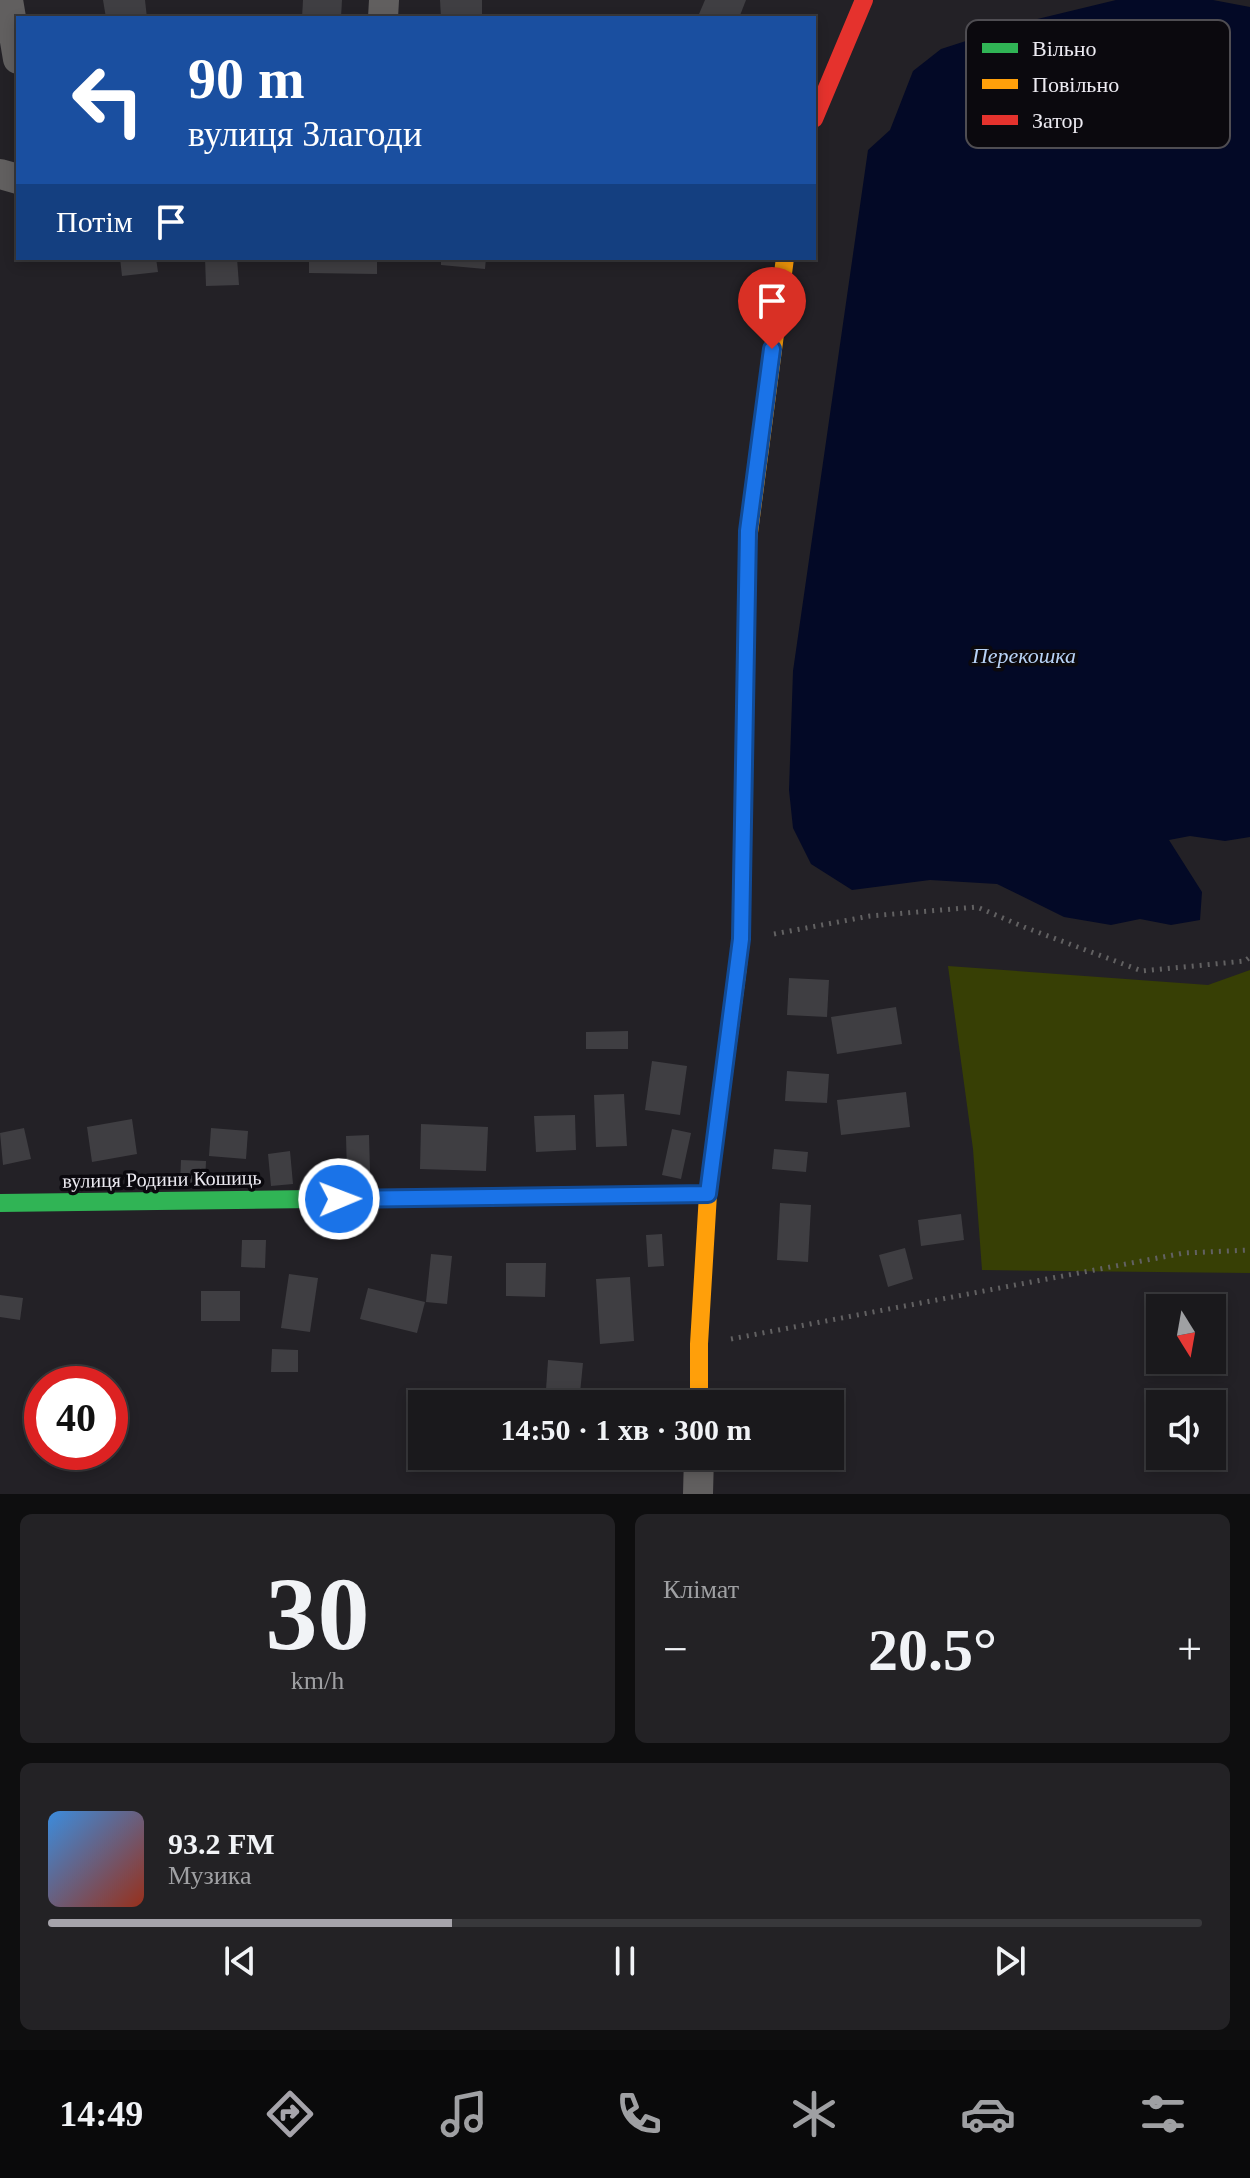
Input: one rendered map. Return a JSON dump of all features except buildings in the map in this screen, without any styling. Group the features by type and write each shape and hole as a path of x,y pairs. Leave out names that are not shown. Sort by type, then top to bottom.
{"street":[{"path":"8,0 16,47"},
{"path":"816,114 864,0"},
{"path":"699,1390 708,1194 741,939 748,531 785,260"},
{"name":"вулиця Родини Кошиць","path":"0,1203 708,1194"},
{"path":"698,1494 699,1470"}],"path":[{"path":"741,939 870,916 977,907 1142,971 1245,961 1250,957"},
{"path":"699,1344 1184,1253 1250,1250"}],"green space":[{"path":"948,966 1208,985 1250,970 1250,1273 982,1270 973,1149"}],"water":[{"name":"Перекошка","path":"1116,0 1213,0 1250,7 1250,837 1225,841 1190,836 1169,840 1202,892 1200,920 1171,925 1140,919 1111,925 1064,917 997,884 930,880 852,890 811,864 793,828 789,790 793,671 868,150 890,130 913,71 941,49 966,41 966,148 1230,148 1230,20 1033,20"}],"traffic: fast":[{"path":"0,1203 392,1198"}],"traffic: slow":[{"path":"748,540 785,260"},
{"path":"699,1390 708,1194 738,966"}],"traffic: jam":[{"path":"816,114 864,0"},
{"path":"738,966 748,540"},
{"path":"392,1198 708,1194"}],"route":[{"path":"339,1199 708,1194 741,939 748,531 772,349"}]}
